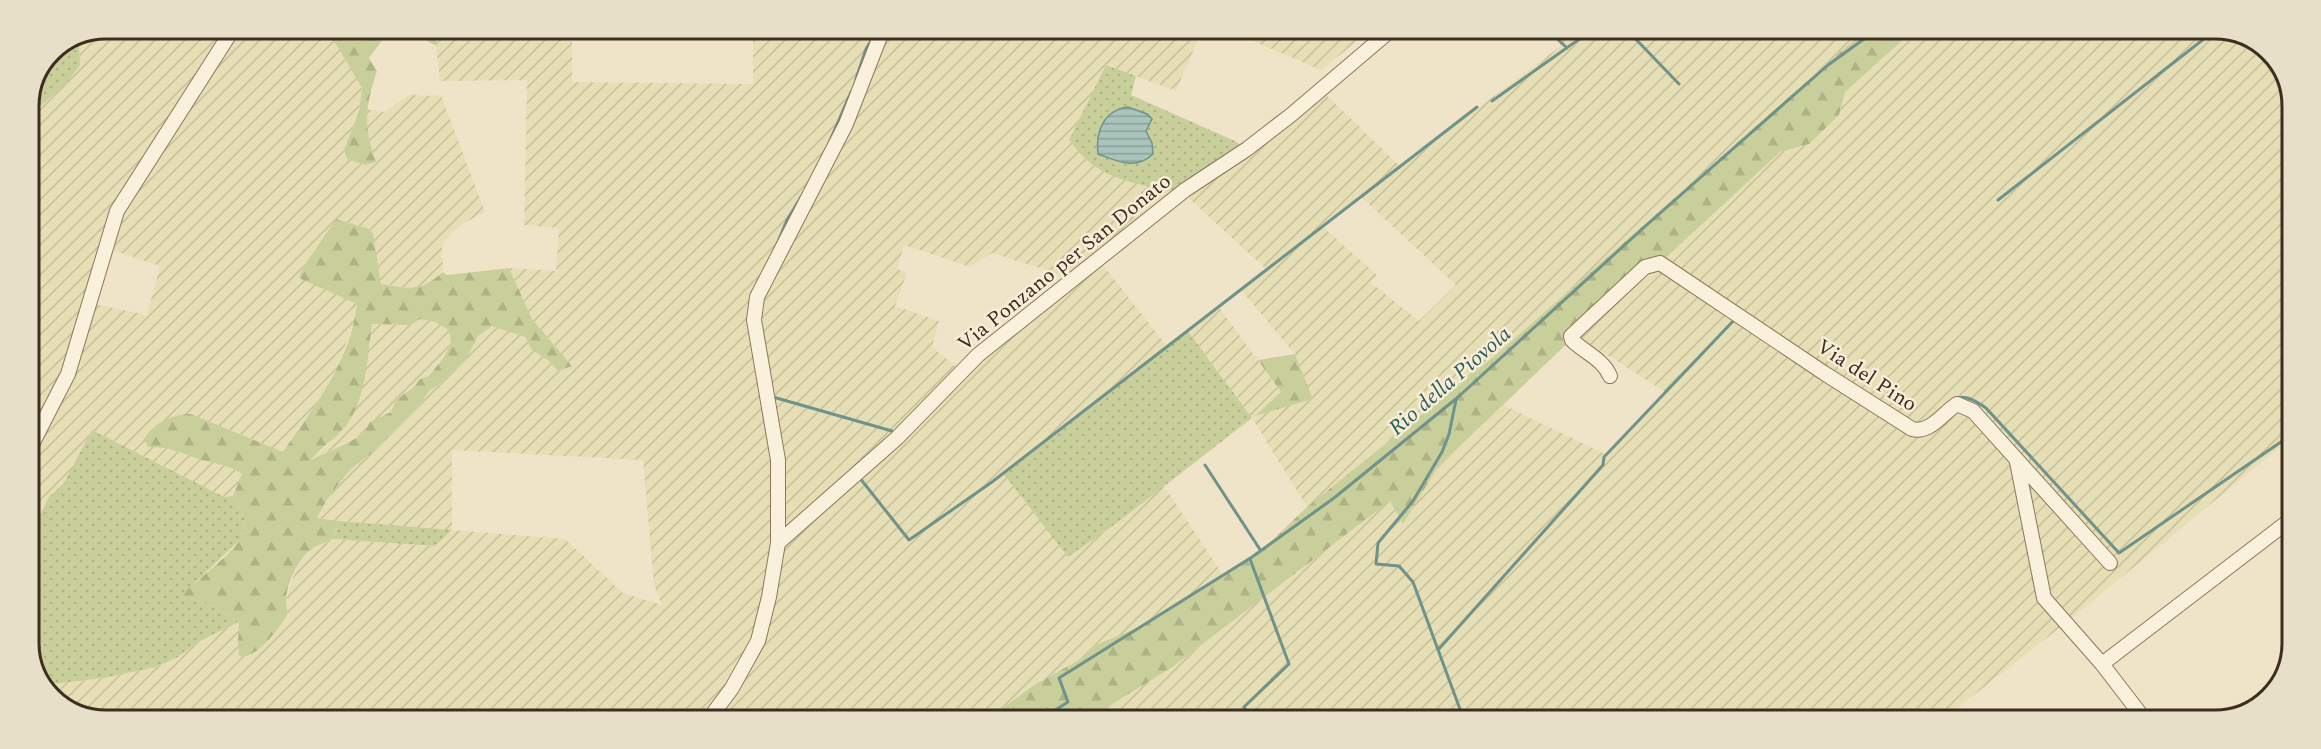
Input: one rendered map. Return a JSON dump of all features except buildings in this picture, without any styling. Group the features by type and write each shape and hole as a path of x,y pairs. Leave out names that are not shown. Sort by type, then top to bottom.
{"street":[{"path":"39,431 68,374 117,211 227,39"},
{"path":"715,710 732,688 758,641 778,543 778,460 754,320 757,297 846,124 879,39"},
{"name":"Via Ponzano per San Donato","path":"778,543 897,438 978,355 1185,190 1247,149 1291,116 1381,39"},
{"name":"Via del Pino","path":"1610,376 1606,367 1578,346 1572,340 1572,336 1645,267 1660,262 1824,373 1912,429 1926,428 1957,404 1973,411 2110,563"},
{"path":"2016,459 2022,477 2044,598 2102,664 2137,710"},
{"path":"2102,664 2282,526"}],"shaded area":[{"path":"329,39 336,44 362,88 359,111 344,150 376,162 369,144 366,109 384,112 410,94 441,95 485,212 464,223 450,234 442,246 443,272 436,279 413,289 380,284 373,233 367,228 336,219 299,277 358,304 354,323 338,365 322,396 283,452 191,414 148,447 163,447 181,451 201,459 231,466 242,474 233,496 64,483 49,497 39,517 39,107 67,83 80,65 79,44 93,40","holes":["106,248 160,266 147,315 89,303"]},
{"path":"435,39 572,39 572,82 753,84 753,39 1198,39 1176,91 1106,65 1132,181 1182,193 1321,90 1400,166 1561,46 1556,39 1855,39 1497,354 1307,507 1252,418 1187,330 1218,306 1281,392 1257,415 1312,399 1295,354 1240,289 1266,269 1183,193 1099,260 1167,346 1004,473 1118,522 1164,486 1223,575 1142,626 1095,645 1079,660 1034,685 1000,710 106,710 89,708 69,699 53,684 104,678 156,667 178,657 200,641 239,622 238,641 288,612 285,605 294,573 301,561 309,551 333,539 435,546 451,531 317,519 329,496 351,469 374,451 420,405 429,391 466,360 478,336 492,326 525,337 532,350 549,361 558,371 572,366 532,319 509,268 556,271 559,228 524,225 527,80 440,81","holes":["1360,196 1456,285 1419,321 1370,282 1377,275 1322,226","904,245 970,267 992,253 1074,279 961,371 932,347 939,321 895,306 907,273 897,269","452,450 643,460 654,585 662,605 623,593 565,539 452,530"]},
{"path":"1248,39 1360,39 1321,70"},
{"path":"1904,39 2215,39 2232,41 2252,50 2273,73 2280,89 2282,102 2282,445 2062,626 1955,710 1103,710 1171,668 1390,500 1403,524 1438,467 1503,405 1607,455 1667,393 1576,335 1780,152 1809,144 1839,115 1845,92"},
{"path":"420,319 435,322 449,330 451,342 445,356 429,376 420,379 416,386 408,389 391,412 370,423 363,434 310,461 330,443 361,391 372,324 411,325"}],"green space":[{"path":"329,39 383,39 369,58 377,71 367,116 369,138 376,162 365,165 347,159 344,150 359,111 362,88 336,44"},
{"path":"427,39 436,39 437,46"},
{"path":"1855,39 1904,39 1845,92 1839,115 1809,144 1780,152 1660,263 1576,335 1438,467 1403,524 1390,501 1171,668 1103,710 1000,710 1034,685 1079,660 1095,645 1142,626 1261,551 1307,507 1497,354"},
{"path":"79,44 80,65 67,83 39,107 40,93 50,69 69,50"},
{"path":"1106,65 1136,76 1131,95 1235,141 1247,149 1182,193 1115,177 1088,161 1069,140","holes":["1128,107 1147,114 1150,125 1146,131 1150,138 1146,160 1134,164 1109,158"]},
{"path":"336,219 367,228 373,233 381,284 407,288 428,283 443,272 447,275 509,268 532,319 572,366 558,371 549,361 532,350 525,337 492,326 478,336 466,360 429,391 420,405 374,451 351,469 329,496 317,518 339,521 333,539 311,550 298,564 290,580 286,597 288,612 277,630 254,652 247,656 239,656 239,622 214,606 180,596 227,555 240,540 246,520 233,496 242,474 228,467 176,451 148,447 144,439 153,428 164,421 191,414 283,452 339,364 353,325 357,304 299,278 302,269","holes":["420,319 435,322 449,330 451,342 445,356 429,376 420,379 415,386 396,400 391,412 370,422 363,434 311,460 344,428 352,417 362,392 372,324 411,325"]},
{"path":"1187,330 1252,418 1118,522 1068,557 1003,473"},
{"path":"1295,354 1313,399 1255,416 1281,392 1258,360"},
{"path":"92,430 224,497 233,496 246,520 240,540 181,596 214,606 239,622 200,641 178,657 156,667 104,678 53,684 44,669 39,647 39,517 49,497 64,483"},
{"path":"339,521 452,530 435,546 333,539"}],"water":[{"path":"1128,107 1147,114 1152,119 1146,131 1152,143 1153,154 1140,162 1119,162 1098,154 1098,138 1103,123 1113,113"}],"waterway":[{"path":"856,79 866,49 872,39"},
{"path":"1558,39 1567,48"},
{"path":"1492,101 1579,39"},
{"path":"1636,39 1679,84"},
{"name":"Rio della Piovola","path":"1055,710 1068,702 1059,678 1252,557 1334,498 1457,398 1641,230 1828,65 1864,39"},
{"path":"1998,200 2204,39"},
{"path":"829,143 851,92"},
{"path":"859,477 909,540 992,482 1477,107"},
{"path":"778,242 787,220 801,197"},
{"path":"1438,650 1603,465 1604,457 1736,318"},
{"path":"773,397 892,431"},
{"path":"1947,404 1962,397 1971,399 1986,408 2119,553 2282,441"},
{"path":"1456,400 1449,434 1442,452 1413,501 1378,543 1376,564 1399,566 1413,582 1460,710"},
{"path":"1205,465 1261,551"},
{"path":"1246,710 1244,707 1289,664 1250,559"}]}
